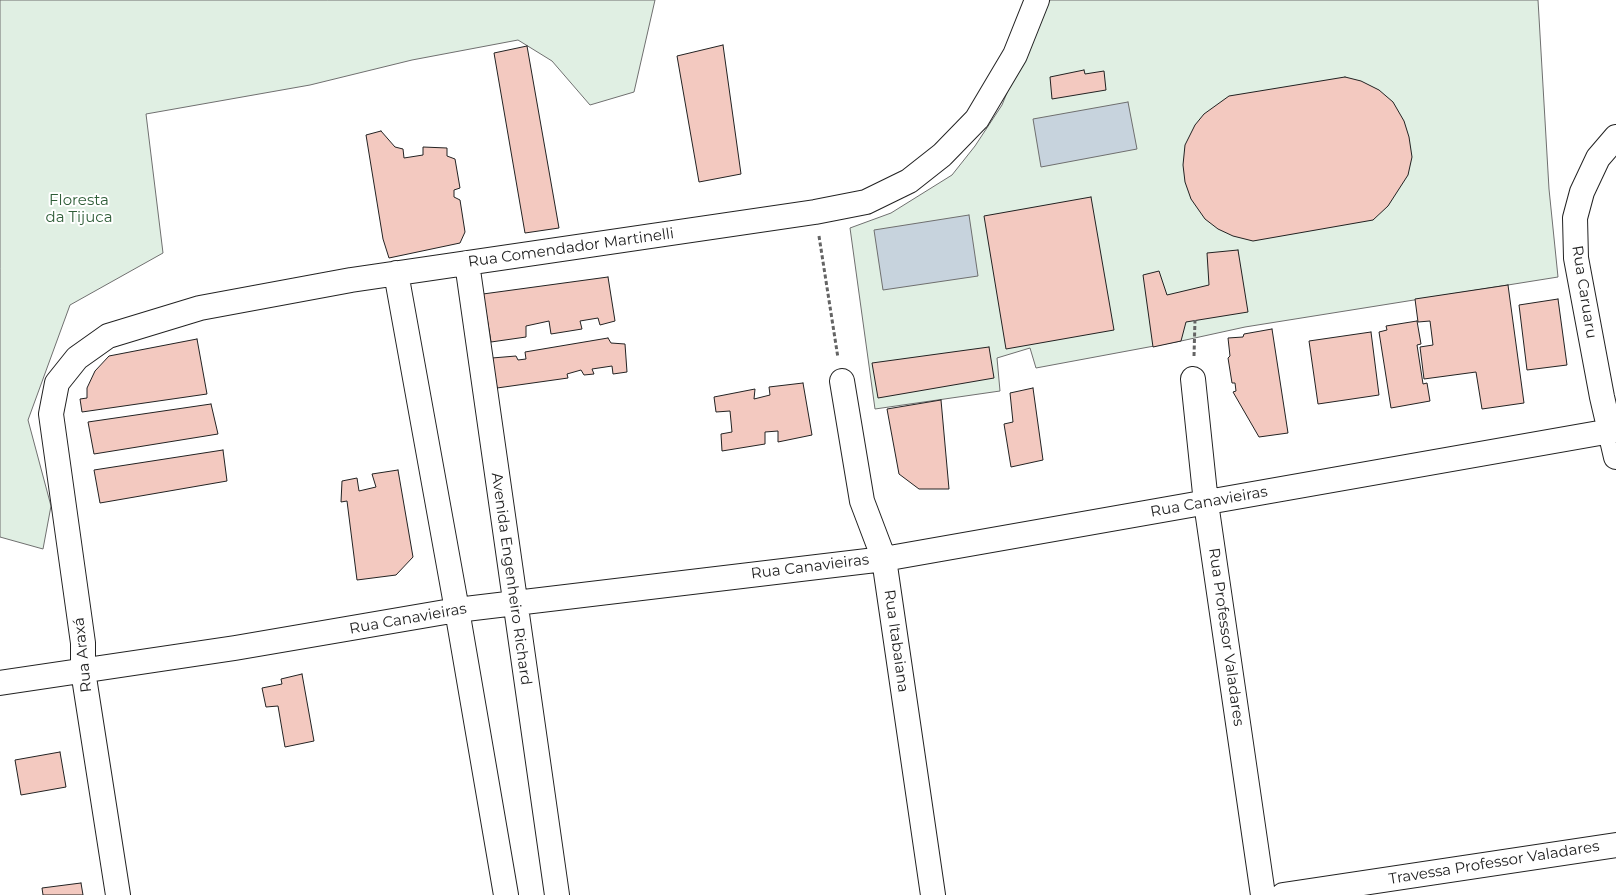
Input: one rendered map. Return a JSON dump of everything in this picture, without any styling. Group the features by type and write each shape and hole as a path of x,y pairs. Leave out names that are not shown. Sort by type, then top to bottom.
{"street":[{"name":"Rua Comendador Martinelli","path":"51,414 57,383 77,358 108,336 200,308 351,280 815,212 866,202 909,181 942,155 977,120 1015,55 1037,0"},
{"name":"Rua Caruaru","path":"1616,137 1598,158 1582,192 1575,218 1576,258 1602,397 1613,430 1616,457"},
{"name":"Avenida Engenheiro Richard","path":"467,263 556,895"},
{"path":"396,273 506,895"},
{"name":"Rua Professor Valadares","path":"1193,379 1206,503 1263,895"},
{"name":"Rua Itabaiana","path":"842,381 862,501 884,559 933,895"},
{"name":"Rua Araxá","path":"51,414 82,643 83,671 118,895"},
{"name":"Rua Canavieiras","path":"0,683 235,648 514,602 884,559 1613,430"},
{"name":"Travessa Professor Valadares","path":"1283,895 1616,845"}],"path":[{"path":"815,212 842,381"},
{"path":"1193,379 1195,320"}],"green space":[{"name":"Floresta da Tijuca","path":"0,0 655,0 634,92 590,105 552,61 518,40 412,60 310,85 146,114 163,253 70,305 28,420 51,506 43,549 0,537"},
{"path":"1050,0 1538,0 1549,189 1558,277 1245,327 1036,368 1030,348 997,358 1000,391 875,409 850,228 891,213 952,175 975,146 1002,105 1034,26"}],"shaded area":[{"path":"1128,102 1137,149 1041,167 1033,119"},
{"path":"969,215 978,276 883,290 874,230"}],"building":[{"path":"723,45 741,174 699,182 677,56"},
{"path":"527,46 559,228 525,233 494,53"},
{"path":"1084,70 1085,74 1104,71 1106,90 1052,99 1050,77"},
{"path":"1345,77 1361,81 1379,90 1393,102 1404,121 1412,157 1408,175 1388,206 1373,220 1253,241 1233,236 1218,229 1205,219 1191,199 1185,182 1183,165 1185,145 1195,125 1204,114 1229,96"},
{"path":"381,131 395,147 403,149 404,158 423,155 423,147 447,148 447,156 455,159 460,188 454,190 454,197 460,200 465,232 460,243 389,258 383,239 366,135"},
{"path":"1091,197 1114,330 1006,349 984,216"},
{"path":"1238,250 1248,312 1186,322 1181,341 1153,347 1143,275 1159,271 1167,295 1209,285 1207,253"},
{"path":"608,277 615,321 600,325 598,318 580,321 582,329 551,334 549,321 526,326 526,337 491,342 483,294"},
{"path":"1508,285 1524,403 1482,409 1476,372 1424,379 1420,347 1433,345 1430,321 1418,322 1415,299"},
{"path":"1558,299 1567,365 1527,370 1519,305"},
{"path":"1417,321 1421,344 1417,345 1423,384 1427,383 1430,401 1391,408 1379,332 1387,330 1386,326"},
{"path":"1272,329 1288,433 1259,437 1233,392 1236,391 1235,383 1232,383 1228,358 1230,356 1228,338 1243,337 1244,334"},
{"path":"1371,332 1379,395 1318,404 1309,341"},
{"path":"608,338 611,343 625,344 627,372 613,374 612,366 592,369 594,374 584,375 581,370 567,374 568,378 497,388 492,358 516,356 518,360 526,359 525,352"},
{"path":"197,339 207,394 82,412 80,399 87,398 87,388 95,371 109,356"},
{"path":"989,347 994,378 878,398 872,363"},
{"path":"803,383 812,435 778,442 778,431 765,432 765,444 722,451 721,434 732,432 730,411 716,412 714,397 755,389 754,399 770,395 769,387"},
{"path":"1033,388 1043,460 1011,467 1004,424 1013,422 1010,393"},
{"path":"941,400 949,489 919,489 899,474 887,409"},
{"path":"211,404 218,434 94,454 88,422"},
{"path":"223,450 227,481 100,503 94,470"},
{"path":"398,470 413,557 396,575 357,580 347,501 341,502 342,481 357,478 359,491 376,487 372,474"},
{"path":"302,674 314,741 285,747 278,706 266,707 262,688 282,684 281,679"},
{"path":"60,752 66,787 21,795 15,760"},
{"path":"81,883 83,895 43,895 42,888"}]}
